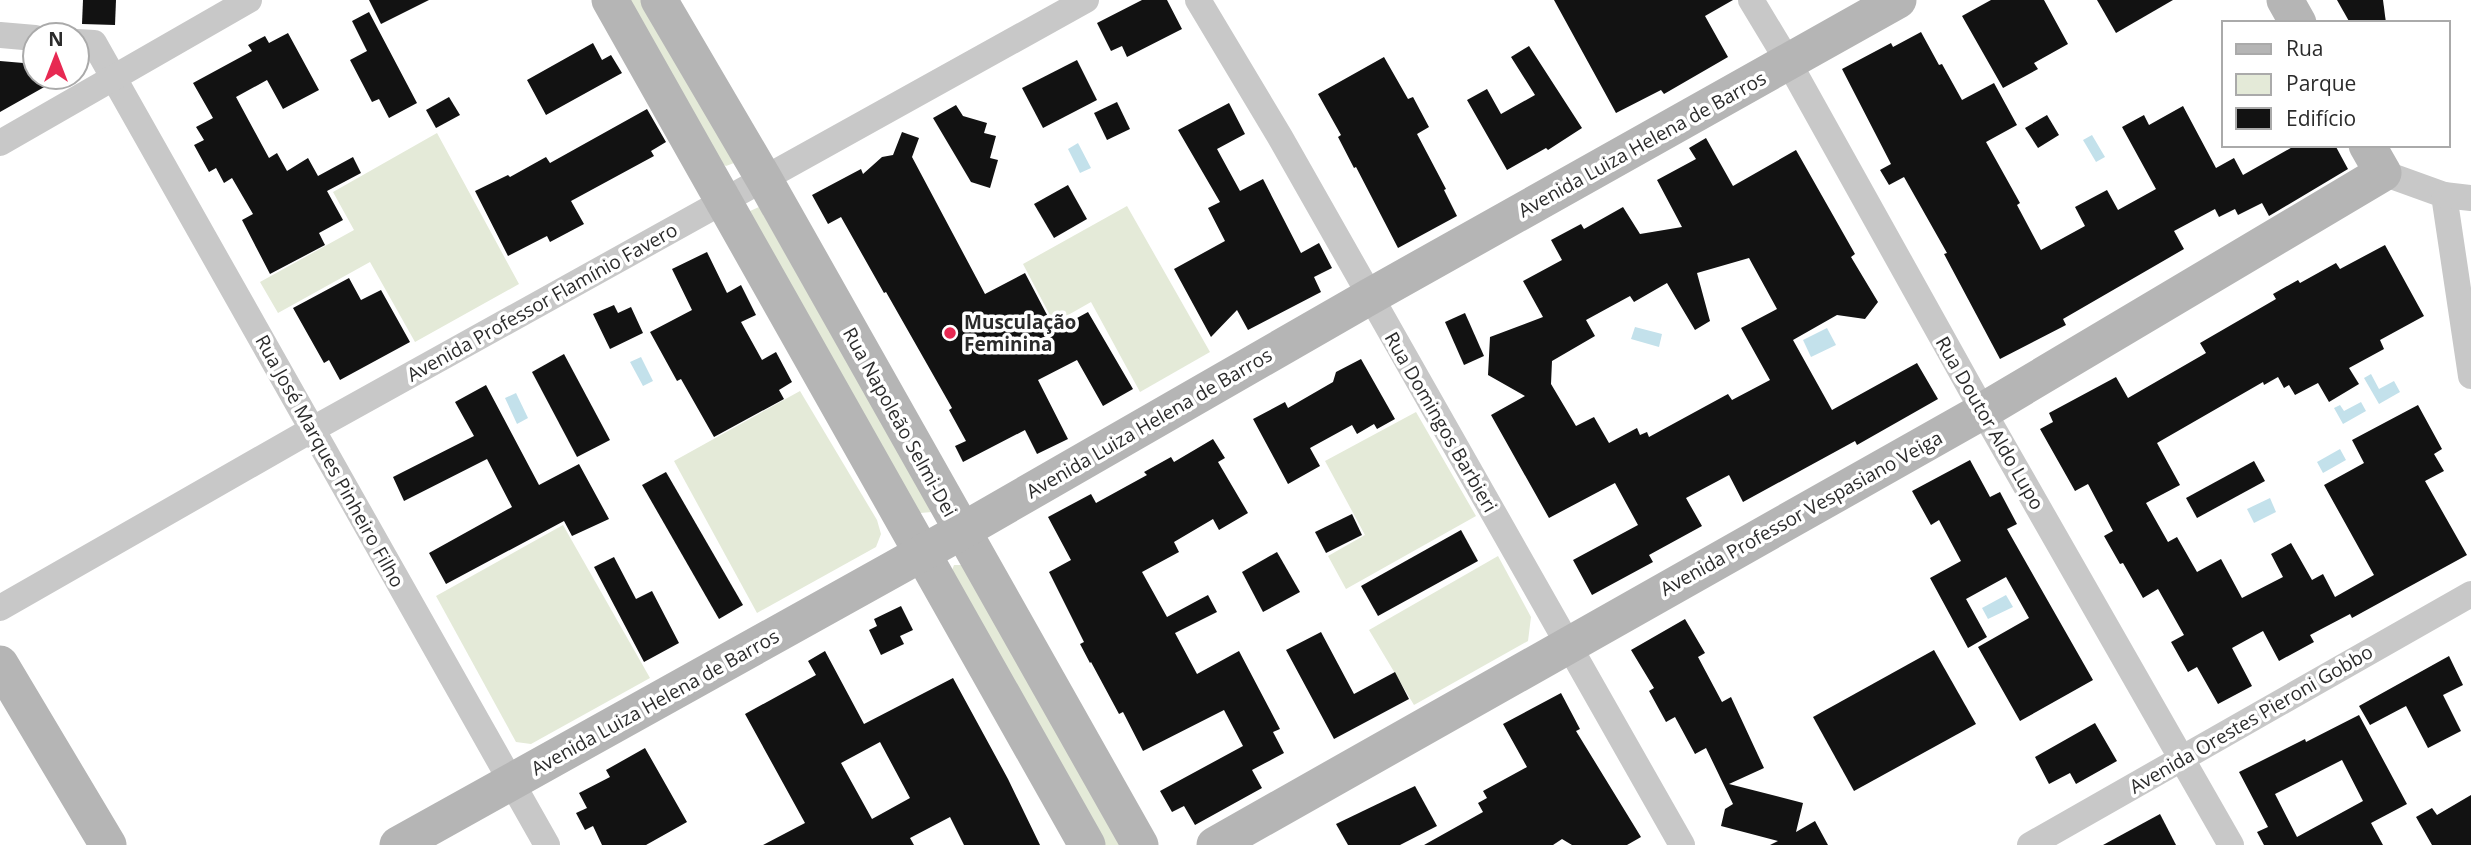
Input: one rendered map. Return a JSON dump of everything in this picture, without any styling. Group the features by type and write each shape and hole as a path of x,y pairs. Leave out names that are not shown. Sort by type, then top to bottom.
{"street":[{"path":"0,143 249,0"},
{"path":"610,0 1087,845"},
{"name":"Rua Napoleão Selmi-Dei","path":"659,0 764,179 1140,845"},
{"name":"Avenida Professor Flamínio Favero","path":"0,608 313,429 1086,0"},
{"name":"Rua Domingos Barbieri","path":"1198,0 1280,137 1682,845"},
{"name":"Rua Doutor Aldo Lupo","path":"1751,0 2231,845"},
{"name":"Avenida Luiza Helena de Barros","path":"398,845 961,531 1369,297 1898,0"},
{"path":"2285,0 2297,21"},
{"path":"0,35 21,37"},
{"name":"Rua José Marques Pinheiro Filho","path":"91,43 94,43 547,845"},
{"path":"2375,159 2444,195 2471,198"},
{"name":"Avenida Professor Vespasiano Veiga","path":"1215,845 1983,411 2375,159"},
{"path":"2444,195 2471,376"},
{"name":"Avenida Orestes Pieroni Gobbo","path":"2031,845 2471,594"},
{"path":"0,664 107,845"}],"green space":[{"path":"625,0 646,0 734,163 726,166 718,161"},
{"path":"437,133 519,284 415,342 370,262 278,313 260,282 354,230 333,192"},
{"path":"1127,206 1210,352 1140,392 1091,302 1054,323 1023,264"},
{"path":"759,207 932,512 920,513 753,228 750,211"},
{"path":"800,391 877,520 881,534 876,547 757,613 674,461"},
{"path":"1416,412 1476,516 1346,589 1328,556 1365,535 1325,461"},
{"path":"563,525 650,678 531,744 516,742 436,596"},
{"path":"1498,556 1531,617 1528,641 1414,705 1369,630"},
{"path":"954,565 962,565 1125,845 1105,845 951,573"}],"water":[{"path":"2092,135 2105,157 2096,162 2083,140"},
{"path":"1078,143 1091,168 1080,173 1068,149"},
{"path":"1635,327 1662,334 1659,347 1631,339"},
{"path":"1827,328 1836,345 1811,357 1803,340"},
{"path":"641,357 653,381 643,386 630,362"},
{"path":"2371,374 2379,389 2394,381 2400,392 2379,404 2364,378"},
{"path":"516,393 528,418 517,424 505,398"},
{"path":"2361,402 2366,411 2343,424 2334,408 2340,405 2344,411"},
{"path":"2340,449 2346,460 2323,473 2317,462"},
{"path":"2270,498 2276,512 2254,523 2247,509"},
{"path":"2006,595 2013,607 1988,619 1982,608"}],"building":[{"path":"83,0 116,0 115,25 91,24 91,21 82,21"},
{"path":"369,0 429,0 381,24"},
{"path":"1142,0 1167,0 1182,29 1127,57 1122,46 1111,51 1097,23"},
{"path":"1554,0 1733,0 1705,16 1728,57 1664,94 1661,90 1616,113"},
{"path":"1991,0 2044,0 2068,44 2034,63 2038,69 2003,88 1962,16"},
{"path":"2097,0 2173,0 2116,33"},
{"path":"2337,0 2383,0 2386,21 2349,21"},
{"path":"369,12 417,103 389,118 379,99 372,102 350,60 367,51 352,21"},
{"path":"1921,32 1962,100 1994,83 2017,125 1986,142 2020,203 2017,205 2041,250 2085,226 2075,207 2107,190 2118,210 2156,189 2122,127 2144,115 2149,125 2183,106 2216,168 2234,158 2243,175 2292,147 2336,147 2348,169 2269,216 2262,203 2238,215 2235,209 2219,217 2215,209 2174,231 2184,249 2063,319 2066,325 2000,359 1944,254 1947,253 1904,177 1889,185 1880,170 1891,164 1842,69 1891,43 1893,47"},
{"path":"288,33 319,90 283,109 267,80 236,97 269,158 277,153 287,171 308,158 318,176 353,157 361,173 327,191 343,220 319,233 325,245 270,274 242,220 253,214 232,178 224,183 216,168 209,172 194,145 204,140 196,127 213,118 193,83 252,51 248,45 265,36 269,43"},
{"path":"593,43 602,60 611,55 622,73 546,115 527,80"},
{"path":"1529,46 1582,128 1548,150 1546,148 1507,170 1467,100 1487,89 1501,114 1535,95 1511,57"},
{"path":"1384,57 1408,99 1413,97 1429,127 1417,134 1457,216 1398,248 1356,167 1354,168 1338,137 1341,135 1318,94"},
{"path":"1077,60 1097,100 1043,128 1022,88"},
{"path":"0,61 21,63 21,91 37,91 0,112"},
{"path":"449,97 460,115 436,128 426,110"},
{"path":"1117,102 1130,129 1107,140 1094,113"},
{"path":"1229,103 1245,134 1217,149 1240,191 1263,179 1301,253 1319,243 1332,268 1314,277 1321,292 1248,330 1237,310 1211,337 1174,269 1225,241 1208,208 1220,202 1178,130"},
{"path":"956,105 963,116 987,123 984,133 996,136 990,158 998,160 990,188 971,182 933,118"},
{"path":"647,109 666,142 651,151 654,156 571,201 584,224 550,242 547,236 508,256 475,191 508,175 510,177 546,157 550,163"},
{"path":"2047,115 2059,135 2038,148 2025,128"},
{"path":"902,132 919,138 912,157 985,294 1025,273 1055,330 1088,312 1133,389 1103,406 1077,360 1038,380 1068,439 1037,454 1025,430 963,462 955,446 966,441 949,410 952,408 841,217 828,224 812,195 861,169 863,174 882,157 893,155"},
{"path":"1706,138 1733,186 1796,150 1855,254 1851,257 1878,302 1865,319 1837,315 1793,340 1832,410 1917,363 1938,399 1857,445 1855,441 1743,502 1729,475 1686,498 1702,526 1649,555 1653,562 1592,595 1573,560 1638,525 1615,483 1549,518 1491,415 1525,396 1488,375 1490,337 1543,317 1523,281 1562,260 1551,240 1581,224 1584,229 1623,207 1640,234 1682,227 1657,180 1696,159 1689,148","holes":["1749,258 1777,309 1741,328 1770,380 1732,400 1728,394 1649,437 1647,432 1640,435 1637,428 1609,443 1594,417 1576,426 1551,384 1552,361 1595,336 1586,320 1630,296 1634,302 1667,283 1695,330 1710,321 1697,273"]},
{"path":"1068,185 1087,219 1054,238 1034,204"},
{"path":"2385,245 2424,316 2380,340 2384,349 2349,368 2359,384 2329,402 2318,383 2295,395 2289,385 2284,388 2278,377 2264,385 2263,382 2157,443 2180,485 2146,503 2168,542 2177,537 2197,572 2221,559 2242,598 2283,577 2271,554 2291,543 2312,580 2323,574 2335,597 2374,575 2324,485 2364,463 2352,440 2418,405 2442,449 2434,454 2444,471 2425,481 2467,555 2352,618 2350,614 2310,635 2314,642 2279,661 2263,631 2232,648 2252,686 2218,704 2197,667 2188,672 2171,642 2184,635 2158,589 2143,598 2104,536 2113,531 2088,484 2075,491 2040,429 2053,422 2049,413 2116,377 2128,398 2206,353 2200,343 2276,299 2273,294 2336,263 2340,269"},
{"path":"707,252 727,293 741,285 756,315 741,322 762,360 776,352 792,382 779,390 784,399 714,437 681,379 677,381 650,332 692,310 672,269"},
{"path":"349,278 361,300 381,290 410,342 340,380 329,360 324,363 293,308"},
{"path":"614,305 618,313 631,307 643,333 610,349 593,314"},
{"path":"1465,313 1484,356 1464,365 1445,322"},
{"path":"564,354 610,440 577,457 532,372"},
{"path":"1361,359 1395,419 1377,429 1374,424 1357,434 1352,425 1310,448 1320,466 1288,484 1253,419 1285,402 1288,408 1333,382 1336,372"},
{"path":"486,385 539,485 579,464 609,519 572,536 564,521 446,584 429,553 512,507 487,459 404,501 393,477 474,436 455,402"},
{"path":"1213,439 1225,458 1218,462 1248,513 1219,530 1213,519 1174,542 1179,552 1142,572 1167,617 1208,595 1217,612 1175,633 1197,674 1239,651 1280,729 1273,732 1284,753 1252,770 1262,788 1195,825 1184,806 1172,812 1160,791 1243,746 1224,710 1143,751 1123,712 1119,714 1080,644 1084,642 1049,572 1071,560 1048,517 1091,494 1096,503 1147,475 1144,472 1171,457 1174,462"},
{"path":"1970,460 1990,497 2000,492 2017,524 2007,529 2093,680 2020,721 1978,647 2029,618 2006,577 1966,599 1987,637 1968,648 1930,578 1961,561 1939,520 1931,525 1912,491"},
{"path":"2254,461 2265,481 2197,518 2186,498"},
{"path":"666,472 743,605 719,619 642,485"},
{"path":"1352,514 1362,535 1326,553 1315,532"},
{"path":"1461,530 1478,561 1378,616 1361,586"},
{"path":"1277,552 1300,592 1263,612 1242,572"},
{"path":"614,557 636,599 652,591 679,643 644,662 594,567"},
{"path":"901,606 913,630 900,636 904,644 881,655 869,630 877,626 874,619"},
{"path":"1685,619 1705,653 1698,657 1722,702 1731,697 1764,768 1729,784 1803,803 1796,832 1815,821 1828,845 1770,845 1778,841 1721,826 1725,809 1733,804 1706,748 1695,754 1675,717 1666,722 1649,691 1654,688 1631,650"},
{"path":"1321,632 1354,694 1395,672 1409,699 1334,739 1286,650"},
{"path":"1934,650 1976,724 1854,791 1813,717"},
{"path":"825,651 864,724 953,678 1008,779 1040,845 964,845 950,817 910,838 914,845 763,845 805,823 745,714 816,675 808,661","holes":["880,742 910,798 872,819 841,763"]},
{"path":"2449,656 2463,685 2443,695 2461,731 2428,748 2406,706 2370,725 2359,706"},
{"path":"1561,693 1580,729 1576,731 1641,837 1627,845 1572,845 1562,839 1553,845 1424,845 1483,812 1478,803 1487,798 1483,791 1527,767 1503,724"},
{"path":"2359,715 2407,804 2371,823 2383,845 2264,845 2257,832 2268,827 2239,772 2305,739 2306,742","holes":["2342,760 2363,801 2297,837 2275,794"]},
{"path":"2095,723 2117,761 2076,784 2070,773 2049,784 2035,757"},
{"path":"645,748 687,822 646,845 602,845 593,826 585,830 576,813 587,808 579,793 610,777 606,770"},
{"path":"1415,786 1437,826 1400,845 1348,845 1336,824"},
{"path":"2471,795 2471,845 2432,845 2416,817 2432,808 2437,815"},
{"path":"2160,814 2176,845 2103,845"}],"place":[{"name":"Musculação Feminina","path":"950,333"}]}
